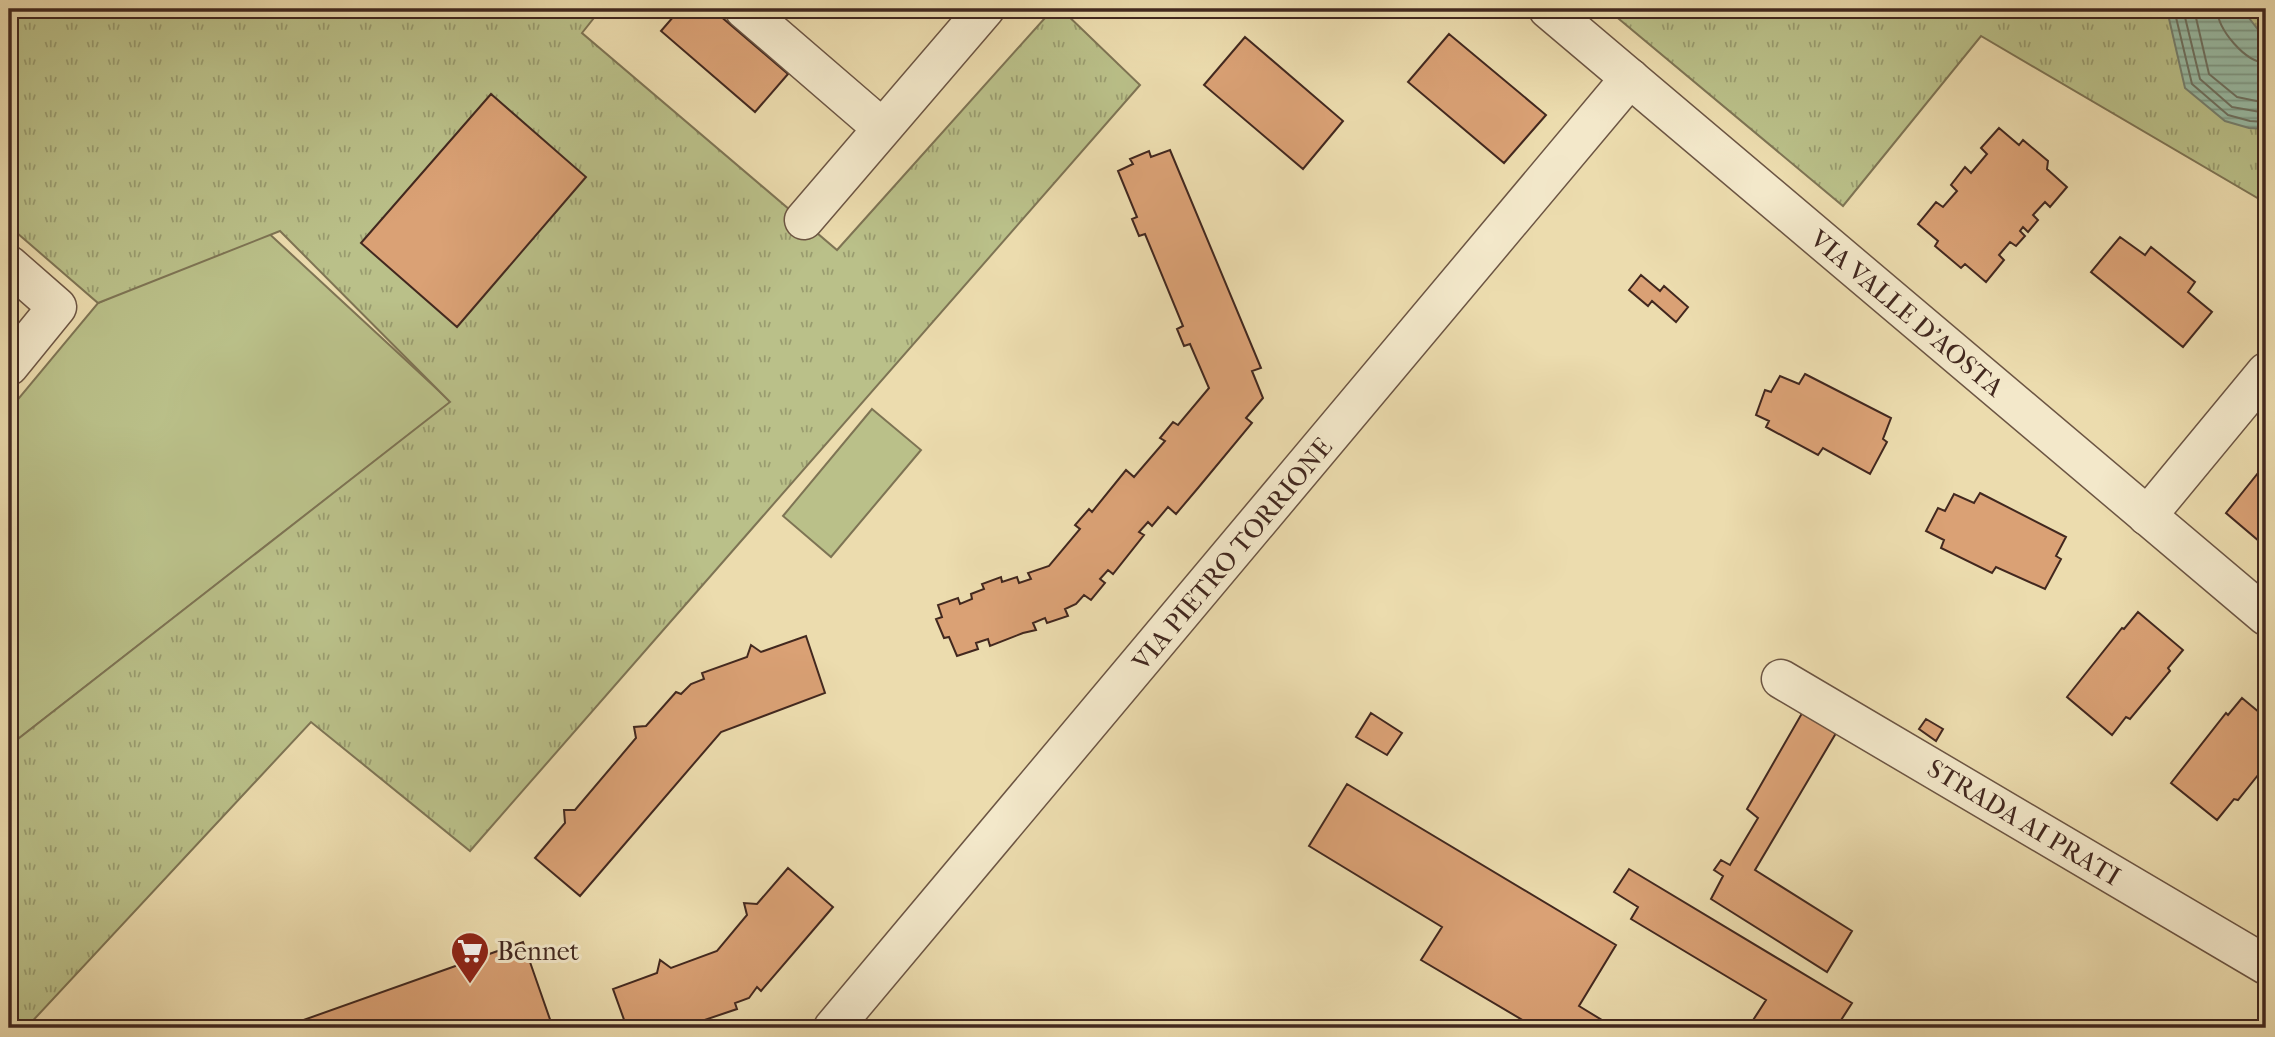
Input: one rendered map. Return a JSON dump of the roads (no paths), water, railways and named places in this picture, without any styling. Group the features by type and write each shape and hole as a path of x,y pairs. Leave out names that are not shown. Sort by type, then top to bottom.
{"street":[{"path":"744,9 882,128"},
{"path":"804,220 985,9"},
{"name":"VIA VALLE D'AOSTA","path":"1548,9 2266,616"},
{"name":"VIA PIETRO TORRIONE","path":"832,1028 1630,78"},
{"path":"9,265 57,307 9,366"},
{"path":"2147,516 2266,372"},
{"name":"STRADA AI PRATI","path":"1781,679 2266,965"}],"water":[{"path":"2242,9 2266,40 2266,129 2249,128 2225,121 2185,88 2167,10"}],"place":[{"name":"Bennet","path":"470,985"}]}
